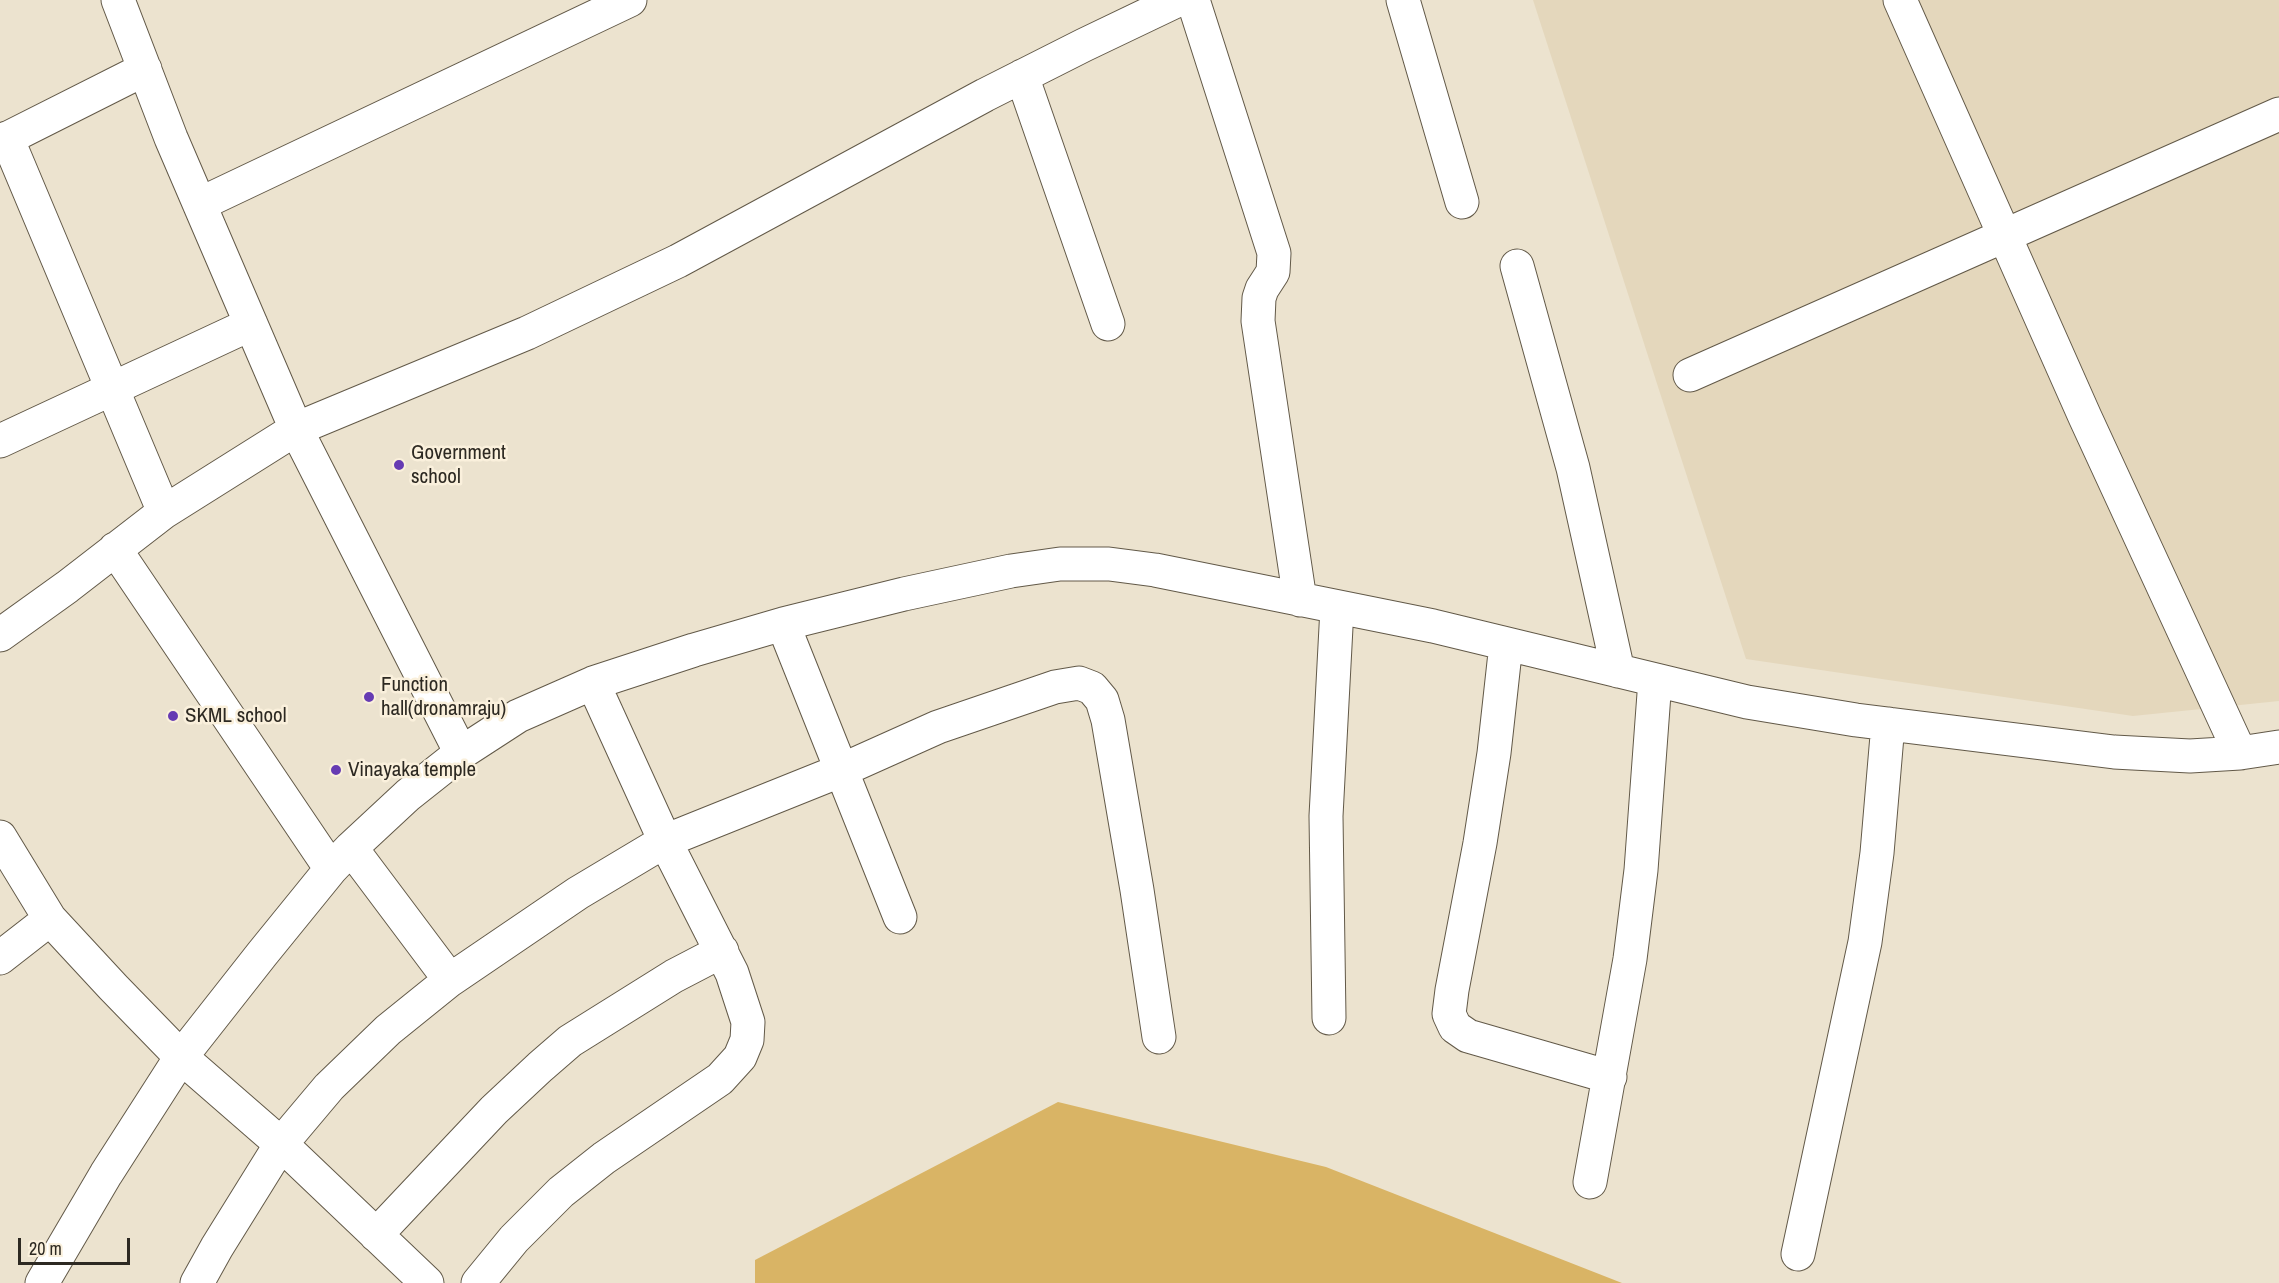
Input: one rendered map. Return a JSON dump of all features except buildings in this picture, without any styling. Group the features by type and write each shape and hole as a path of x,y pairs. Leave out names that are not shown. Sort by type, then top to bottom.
{"street":[{"path":"118,0 171,138 296,429 461,753"},
{"path":"200,204 630,0"},
{"path":"0,635 67,587 164,512 296,429 527,333 658,271 1022,76 1178,0"},
{"path":"1193,0 1274,253 1273,272 1259,298 1258,321 1300,600"},
{"path":"1402,0 1462,202"},
{"path":"1900,0 2240,753"},
{"path":"145,69 3,140 164,512"},
{"path":"1022,76 1108,324"},
{"path":"1690,375 2279,114"},
{"path":"1517,266 1578,488 1618,671"},
{"path":"0,441 251,324"},
{"path":"115,549 341,859 450,980"},
{"path":"42,1283 106,1174 181,1057 341,859 408,795 461,753 518,716 593,683 693,650 783,624 1011,571 1060,564 1109,564 1155,570 1433,626 1747,702 1888,723 2115,752 2190,756 2240,753 2279,747"},
{"path":"1329,1018 1326,816 1337,608"},
{"path":"783,624 900,917"},
{"path":"1506,644 1494,753 1482,831 1449,1014 1455,1027 1468,1036 1610,1077"},
{"path":"1590,1182 1630,959 1641,870 1655,680"},
{"path":"478,1283 514,1239 561,1192 604,1158 720,1079 740,1057 747,1040 748,1022 732,973 665,841 593,683"},
{"path":"197,1283 216,1247 281,1144 328,1087 357,1058 450,980 578,893 665,841 842,770 938,727 1055,687 1079,683 1092,687 1102,700 1108,720 1159,1037"},
{"path":"1797,1254 1865,942 1877,853 1888,723"},
{"path":"0,837 50,919 113,987 181,1057 281,1144 427,1283"},
{"path":"0,958 50,919"},
{"path":"376,1235 494,1110 570,1041 674,976 722,951"}],"shaded area":[{"path":"1533,0 2279,0 2279,701 2133,716 1746,659"},
{"path":"1058,1102 1326,1167 1622,1283 755,1283 755,1260"}],"place":[{"name":"Government school","path":"399,465"},
{"name":"Function hall(dronamraju)","path":"369,697"},
{"name":"SKML school","path":"173,716"},
{"name":"Vinayaka temple","path":"336,770"}]}
